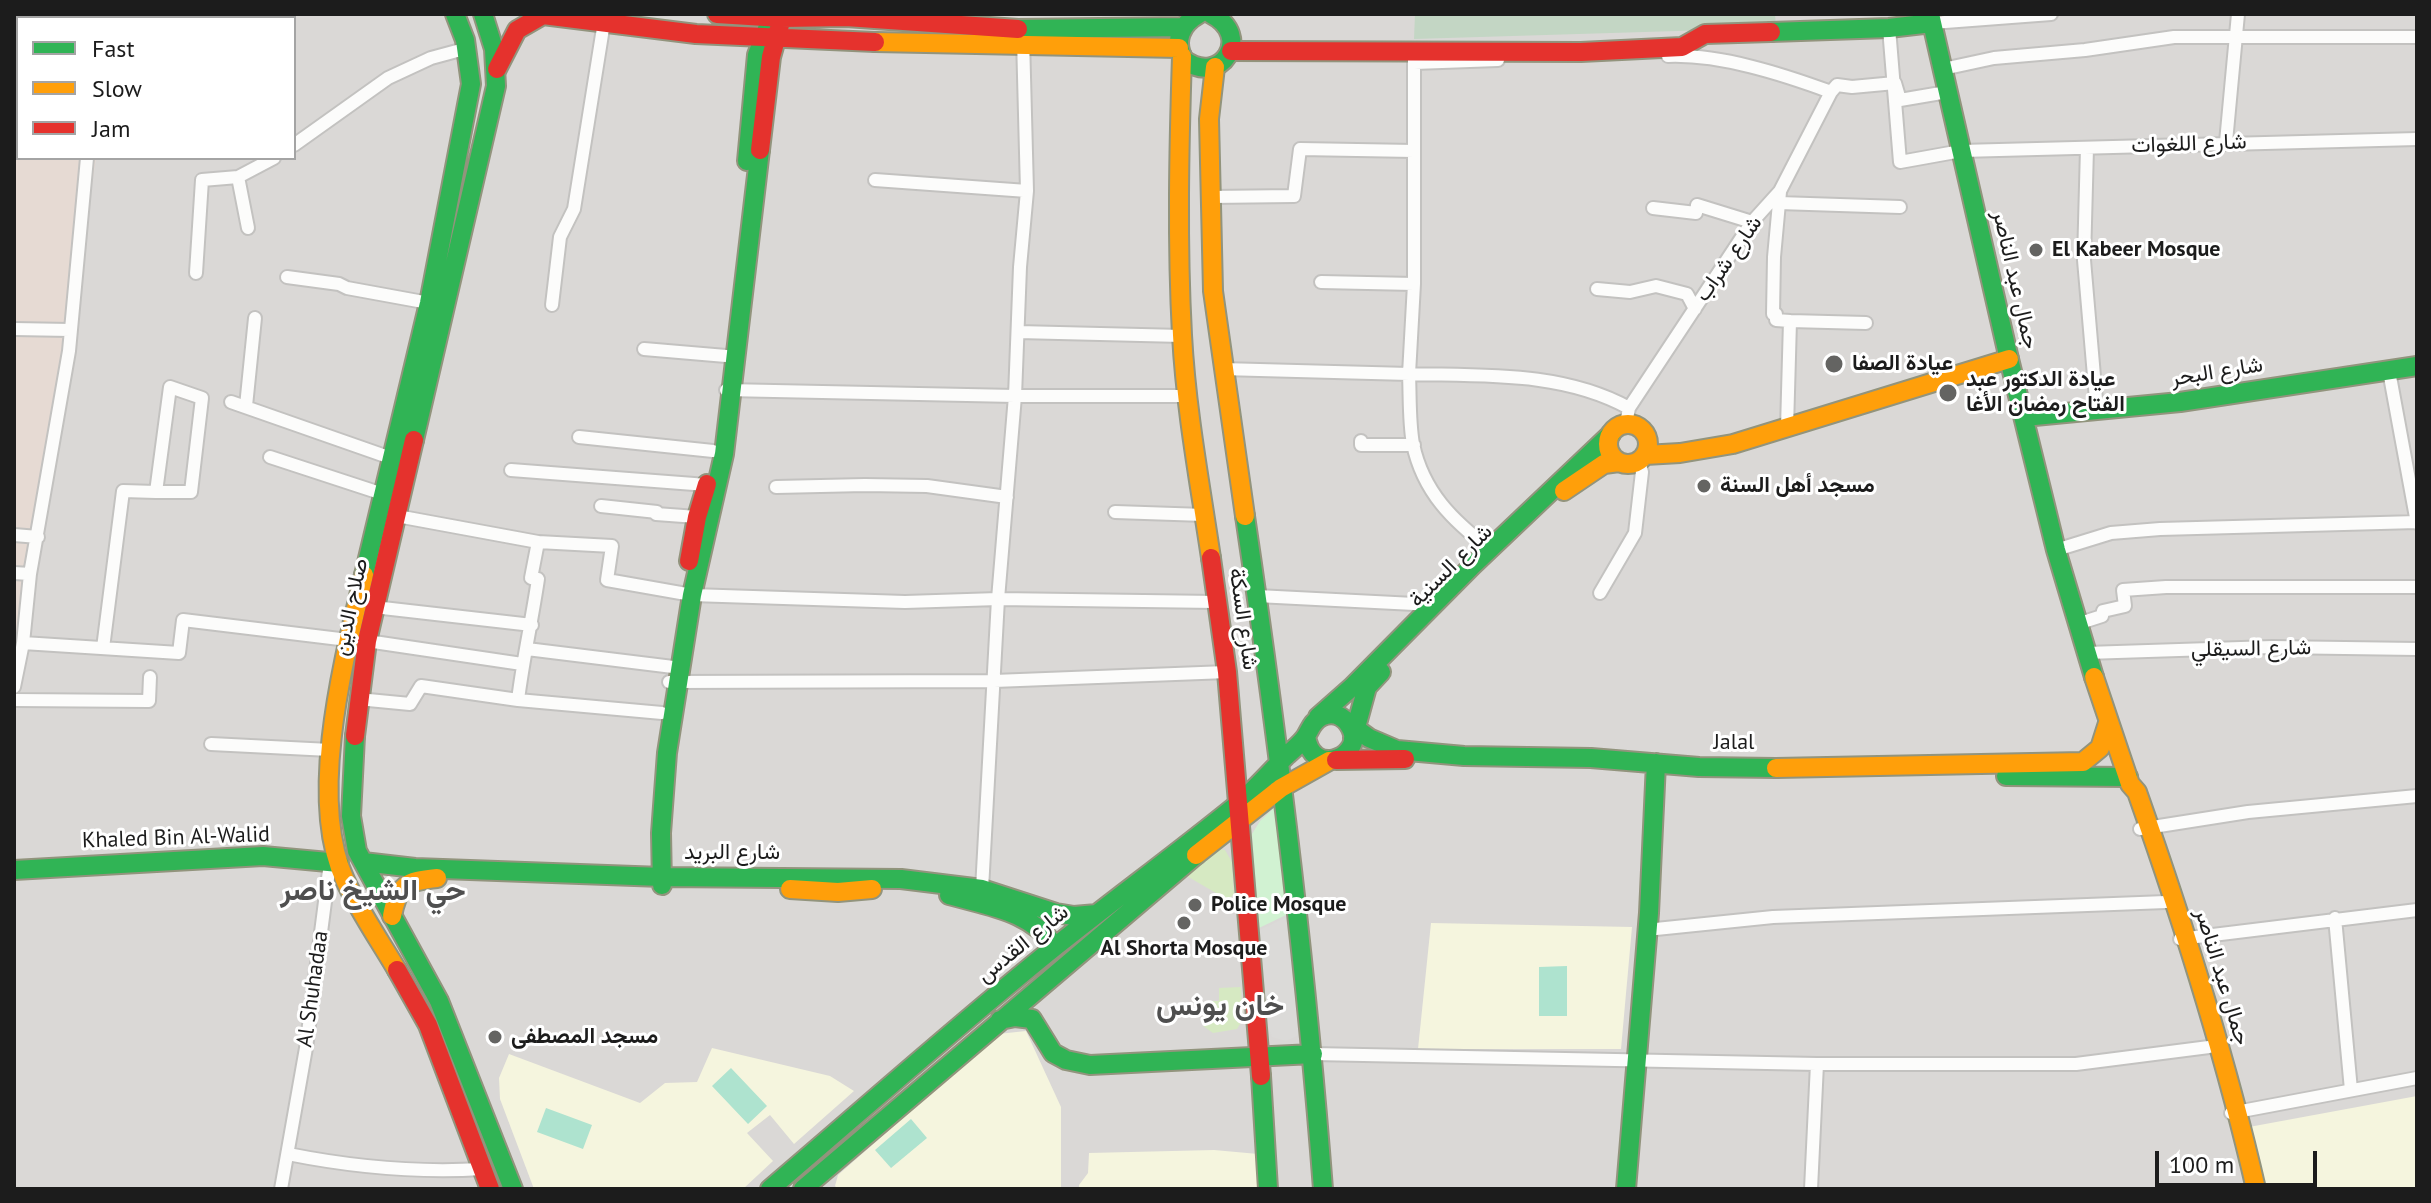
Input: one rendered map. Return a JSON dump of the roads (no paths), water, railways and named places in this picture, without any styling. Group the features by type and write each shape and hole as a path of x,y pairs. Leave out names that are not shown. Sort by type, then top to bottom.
{"main road":[{"name":"صلاح الدين","path":"455,14 468,48 471,84 429,303 348,640 333,718 330,830 334,863 428,1025 490,1189"},
{"name":"صلاح الدين","path":"483,14 496,60 494,97 367,641 352,763 351,816 357,851 439,1001 513,1189"},
{"path":"496,60 501,14"},
{"path":"717,14 846,17 1023,38 1180,52"},
{"path":"496,60 523,24 536,18 567,16 696,34 1023,38 1196,17 1232,22 1231,51 1215,67 1197,67 1180,52 1177,39 1196,17"},
{"path":"687,595 724,454 727,390 770,36 776,16"},
{"path":"1231,51 1414,58 1581,52 1682,47 1705,34 1889,28 1931,18"},
{"name":"جمال عبد الناصر","path":"1931,18 2056,550 2108,723 2129,781 2127,794 2145,828 2183,938 2256,1189"},
{"path":"657,880 674,677 697,517 727,390 726,356 757,55 770,36"},
{"name":"شارع السكة","path":"1180,52 1177,200 1182,336 1187,396 1227,672 1268,1189"},
{"name":"شارع السكة","path":"1215,67 1210,88 1209,254 1222,369 1279,764 1313,1054 1323,1189"},
{"name":"شارع السنية","path":"1351,729 1372,680 1549,502 1604,464 1632,464 1642,458 1733,444 2009,359"},
{"name":"شارع البحر","path":"2024,417 2180,402 2417,366"},
{"path":"1619,462 1610,452 1608,440 1622,422 1638,427 1647,436 1648,443 1642,458"},
{"name":"شارع السنية","path":"1310,727 1622,422"},
{"path":"383,491 398,493 398,510"},
{"path":"657,880 654,797 662,713 674,677"},
{"path":"1274,725 1281,736 1290,736 1332,714 1351,729 1348,751 1332,760 1321,759 1309,749 1310,727"},
{"name":"Jalal","path":"1351,729 1385,745 1413,753 1591,758 1661,769 1826,768 2083,762 2100,748 2106,738 2108,723"},
{"name":"شارع القدس","path":"803,1189 1238,813 1310,727"},
{"name":"Jalal","path":"1332,760 1396,758 1591,763 1745,777 2129,781"},
{"name":"شارع القدس","path":"770,1189 1097,914 1238,813 1332,760"},
{"path":"1626,1189 1656,929 1661,769"},
{"path":"1634,1189 1649,913 1661,769"},
{"name":"جمال عبد الناصر","path":"2145,828 2166,902 2183,938 2209,1047 2234,1112 2247,1189"},
{"name":"Khaled Bin Al-Walid","path":"14,870 263,856 334,863"},
{"name":"شارع البريد","path":"363,862 415,868 838,892 892,887 930,889 986,904 1016,916 1044,931 1055,947"},
{"name":"شارع البريد","path":"392,916 399,890 409,881 479,876 657,880 901,879 982,889 1056,913 1074,916 1097,914"},
{"path":"997,1020 1015,1016 1030,1019 1042,1031 1056,1055 1090,1065 1313,1054"},
{"path":"1258,1035 1270,1043 1285,1046 1301,1042 1310,1033"},
{"path":"472,1144 492,1134"}],"street":[{"path":"1931,18 2051,14"},
{"path":"2226,142 2238,14"},
{"path":"552,305 560,237 574,209 604,22"},
{"path":"1889,28 1900,100 1947,92"},
{"path":"1943,69 1994,58 2085,50 2174,37 2417,37"},
{"path":"982,889 998,599 1015,396 1027,191 1023,38"},
{"path":"296,144 388,78 431,58 468,48"},
{"path":"1490,549 1455,522 1432,495 1414,445 1409,374 1414,284 1414,58 1695,55 1811,83 1831,92 1837,85 1852,87 1895,83"},
{"name":"شارع اللغوات","path":"1895,83 1900,162 1961,151 2417,139"},
{"name":"شارع شراب","path":"1622,422 1752,222 1779,197 1831,92"},
{"path":"2087,148 2084,260 2097,411"},
{"path":"1210,197 1294,196 1300,149 1414,151"},
{"path":"14,687 70,330 87,160"},
{"path":"196,273 202,180 238,177 270,160"},
{"path":"238,177 248,228"},
{"path":"875,180 1027,191"},
{"path":"1866,323 1776,320 1776,314 1773,314 1774,257 1779,197 1900,207"},
{"path":"1653,208 1696,213 1697,205 1752,222"},
{"path":"287,277 339,284 429,303"},
{"path":"1321,282 1414,284"},
{"path":"1597,289 1630,292 1656,286 1687,294 1695,309"},
{"path":"246,406 255,318"},
{"path":"1787,428 1790,321"},
{"path":"14,329 70,330"},
{"path":"1018,332 1182,336"},
{"path":"644,349 726,356"},
{"path":"1222,369 1536,379 1592,390 1622,422"},
{"path":"2056,550 2111,533 2160,529 2417,522 2389,371"},
{"path":"103,648 123,491 156,492 191,492 202,398 170,387 156,492"},
{"path":"727,390 1187,396"},
{"path":"231,402 391,458"},
{"path":"579,437 713,451"},
{"path":"1361,441 1361,445 1414,445"},
{"path":"270,457 383,491"},
{"path":"1600,593 1635,533 1642,458"},
{"path":"511,470 707,485"},
{"path":"776,487 927,486 1007,497"},
{"path":"601,506 697,517"},
{"path":"398,510 448,524 538,542 612,546 607,580 687,595 905,602 998,599 1216,602"},
{"path":"1115,512 1204,515"},
{"path":"14,535 38,537"},
{"path":"518,700 538,579 531,578 538,542"},
{"path":"14,573 30,574"},
{"path":"2077,624 2102,616 2103,611 2125,606 2123,590 2166,587 2417,587"},
{"path":"1257,596 1434,605"},
{"path":"374,607 532,625"},
{"path":"23,643 179,653 183,620 348,640"},
{"path":"367,641 522,664"},
{"name":"شارع السيقلي","path":"2086,653 2272,647 2417,649"},
{"path":"527,649 674,677 994,681 1227,672"},
{"path":"14,700 149,701 150,677"},
{"path":"358,699 410,704 421,686 518,700 662,713"},
{"path":"211,744 330,750"},
{"path":"2145,828 2248,812 2417,796"},
{"name":"Al Shuhadaa","path":"281,1189 334,863"},
{"path":"1656,929 1773,917 2166,902"},
{"path":"2183,938 2417,910"},
{"path":"2335,918 2351,1090"},
{"path":"1313,1054 1817,1064 2076,1064 2209,1047"},
{"path":"1811,1189 1817,1064"},
{"path":"2234,1112 2417,1078"},
{"path":"288,1154 352,1166 436,1172 482,1169"}],"place":[{"name":"El Kabeer Mosque","path":"2036,250"},
{"name":"عيادة الصفا","path":"1834,364"},
{"name":"عيادة الدكتور عبد الفتاح رمضان الأغا","path":"1948,393"},
{"name":"مسجد أهل السنة","path":"1704,486"},
{"name":"Police Mosque","path":"1195,905"},
{"name":"Al Shorta Mosque","path":"1184,923"},
{"name":"مسجد المصطفى","path":"495,1037"}],"district":[{"name":"حي الشيخ ناصر","path":"373,891"},
{"name":"خان يونس","path":"1220,1006"}]}
